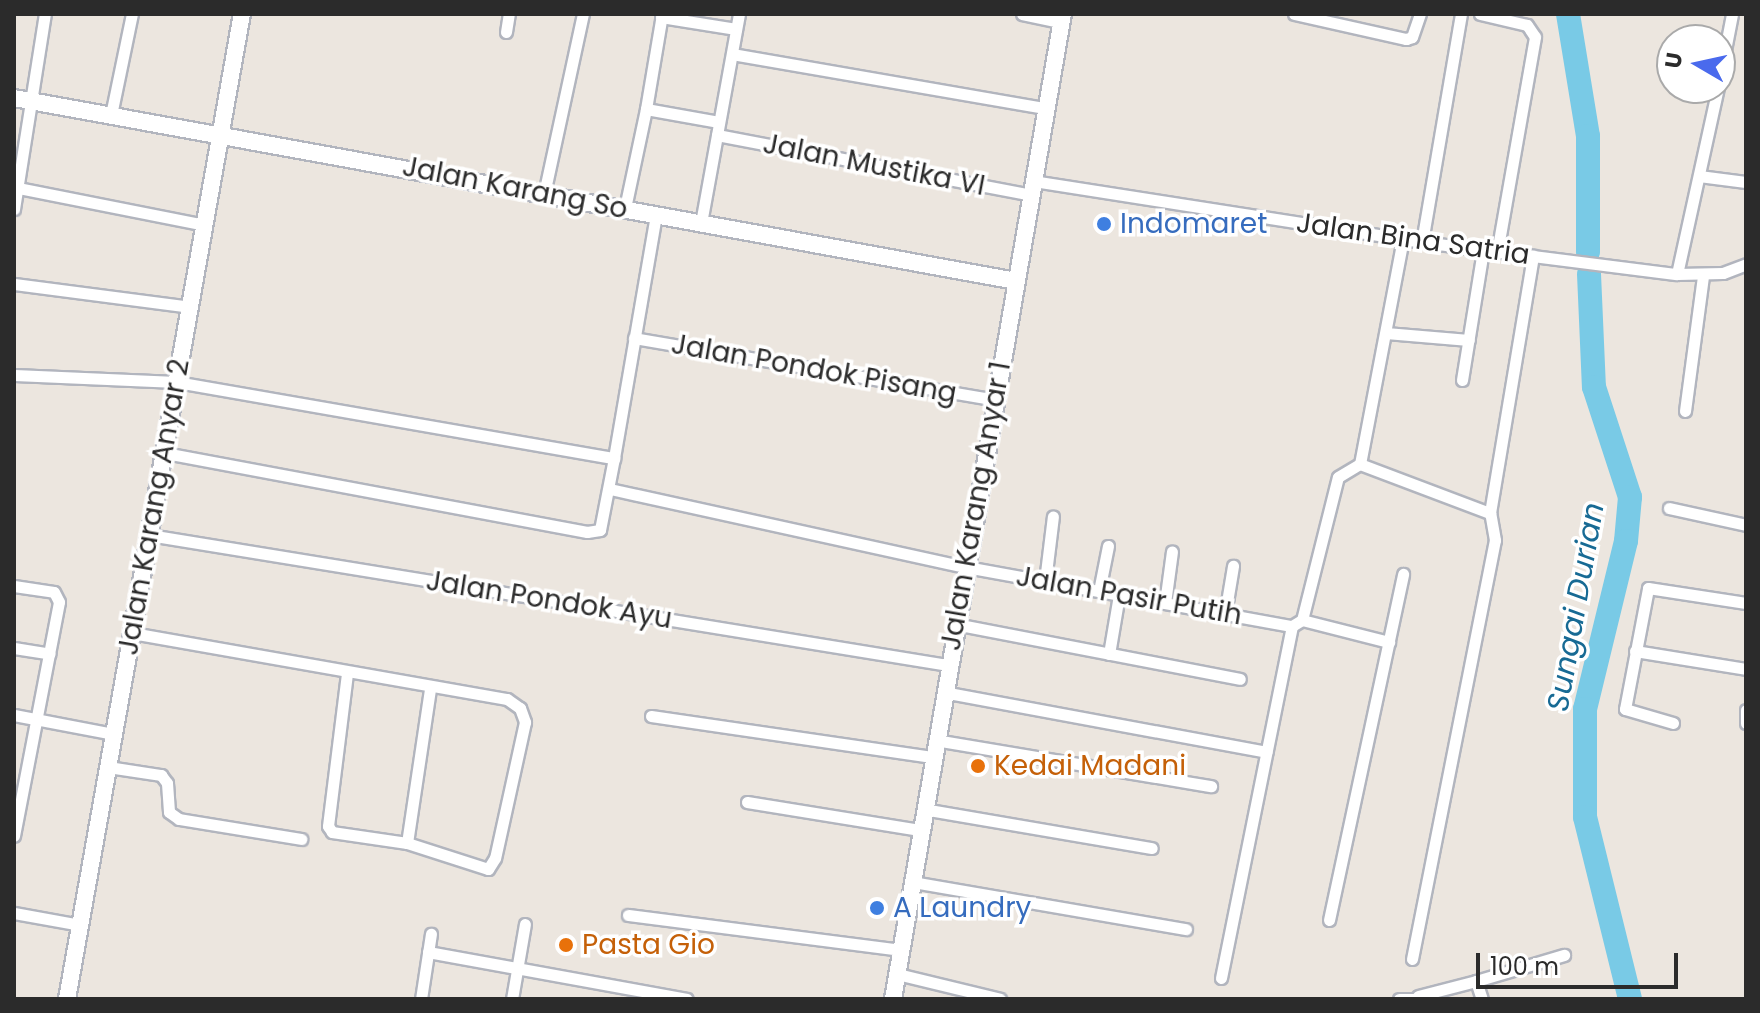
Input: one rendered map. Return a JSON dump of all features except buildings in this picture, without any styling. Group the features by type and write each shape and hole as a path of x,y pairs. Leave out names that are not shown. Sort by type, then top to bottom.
{"street":[{"path":"14,209 18,188 22,99 45,14"},
{"path":"111,115 132,14"},
{"name":"Jalan Karang Anyar 2","path":"67,999 242,14"},
{"path":"506,32 509,14"},
{"path":"544,194 583,14"},
{"path":"701,223 739,14"},
{"path":"1022,14 1062,18"},
{"path":"1294,14 1406,39 1412,37 1420,14"},
{"path":"1422,242 1461,14"},
{"path":"1480,14 1527,25 1535,37 1497,252"},
{"path":"625,208 661,16 736,29"},
{"name":"Jalan Karang Anyar 1","path":"893,999 943,692 1062,18"},
{"path":"732,54 1046,108"},
{"name":"Jalan Karang So","path":"22,99 1016,281"},
{"path":"1677,274 1715,104"},
{"name":"Jalan Mustika VI","path":"646,109 718,128 1032,188"},
{"path":"1699,176 1746,182"},
{"path":"18,188 205,225"},
{"name":"Jalan Bina Satria","path":"1032,188 1483,251 1677,274 1703,276 1746,264"},
{"path":"164,453 587,532 600,530 610,489 656,215"},
{"path":"1221,978 1266,752 1334,483 1360,464 1403,239"},
{"path":"1462,380 1483,251"},
{"path":"1412,959 1495,540 1490,513 1533,256"},
{"path":"1685,411 1703,276"},
{"path":"14,284 190,307"},
{"path":"1386,333 1469,340"},
{"name":"Jalan Pondok Pisang","path":"634,338 995,400"},
{"path":"14,375 177,382 614,458"},
{"path":"1360,464 1490,513"},
{"name":"Jalan Pasir Putih","path":"610,489 966,567 1225,614 1297,623 1389,642"},
{"path":"1669,508 1746,525"},
{"path":"1045,581 1053,516"},
{"name":"Jalan Pondok Ayu","path":"149,535 948,665"},
{"path":"1099,591 1108,546"},
{"path":"1165,603 1172,551"},
{"path":"1225,614 1233,566"},
{"path":"1329,920 1403,574"},
{"path":"14,586 58,596 50,654 14,836"},
{"path":"1673,723 1626,712 1635,651 1650,586 1746,603"},
{"path":"1109,654 1119,595"},
{"path":"955,624 1240,679"},
{"path":"132,633 347,673 430,689 507,699 520,708 525,722 495,858 488,869 407,843 337,834 328,826 347,673"},
{"path":"14,648 50,654"},
{"path":"1635,651 1746,669"},
{"path":"407,843 430,689"},
{"path":"943,692 1266,752"},
{"path":"1746,710 1746,723"},
{"path":"14,715 114,734"},
{"path":"651,716 1211,786"},
{"path":"108,767 161,775 167,783 169,812 179,819 301,839"},
{"path":"747,802 920,830"},
{"path":"923,809 1152,848"},
{"path":"913,882 1186,929"},
{"path":"14,913 80,925"},
{"path":"628,915 902,950"},
{"path":"512,999 525,924"},
{"path":"421,999 431,934"},
{"path":"428,952 687,999"},
{"path":"1399,999 1419,997 1564,955"},
{"path":"897,974 1000,999"},
{"path":"1476,981 1482,999"}],"waterway":[{"name":"Sungai Durian","path":"1568,14 1588,136 1588,252"},
{"name":"Sungai Durian","path":"1589,274 1594,387 1630,497 1626,541 1585,709 1585,817 1630,999"}],"place":[{"name":"Indomaret","path":"1104,224"},
{"name":"Kedai Madani","path":"978,766"},
{"name":"A Laundry","path":"877,908"},
{"name":"Pasta Gio","path":"566,945"}]}
